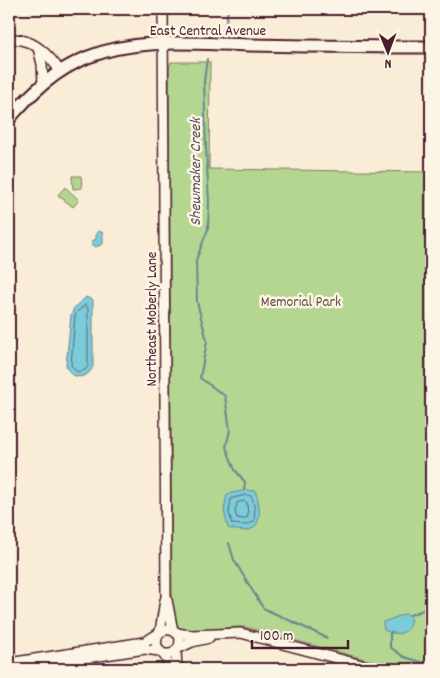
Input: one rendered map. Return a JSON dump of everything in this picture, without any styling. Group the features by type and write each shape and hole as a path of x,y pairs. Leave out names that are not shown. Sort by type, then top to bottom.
{"main road":[{"name":"East Central Avenue","path":"9,120 43,83 60,71 89,57 112,49 141,44 163,43 431,47"}],"street":[{"name":"Northeast Moberly Lane","path":"159,633 166,595 163,9"},
{"path":"9,39 22,40 38,48 52,59 60,71"},
{"path":"38,48 42,64 43,83"},
{"name":"Northeast Moberly Lane","path":"166,595 175,632"},
{"path":"9,662 144,642 153,639 159,633 166,630 191,635 240,633 377,669"},
{"path":"175,632 180,639 177,669"},
{"path":"159,633 156,645 166,658 170,669"},
{"path":"13,669 145,649 171,654 192,642 221,634"}],"green space":[{"name":"Memorial Park","path":"171,62 210,62 209,169 431,172 431,669 402,669 245,627 187,631 178,629 175,626 172,618 169,68"},
{"path":"72,176 81,176 82,188 73,189"},
{"path":"65,187 79,200 73,207 58,195"}],"water":[{"path":"99,231 103,233 103,244 96,247 92,241 96,239 96,233"},
{"path":"86,297 93,300 93,366 91,371 79,377 71,374 66,365 71,315 74,308"},
{"path":"247,490 255,491 257,495 259,515 256,526 242,531 228,528 224,511 227,494"},
{"path":"405,614 410,615 407,630 394,633 384,630 383,622"}],"waterway":[{"name":"Shewmaker Creek","path":"223,32 228,9"},
{"name":"Shewmaker Creek","path":"207,59 204,81 209,202 208,229 196,260 197,302 207,341 200,378 225,396 230,430 226,447 235,470 245,482 244,491"},
{"name":"Shewmaker Creek","path":"229,543 234,560 263,608 327,638"},
{"path":"410,615 431,607"},
{"path":"392,632 390,633 390,647 404,657 431,665"}]}
